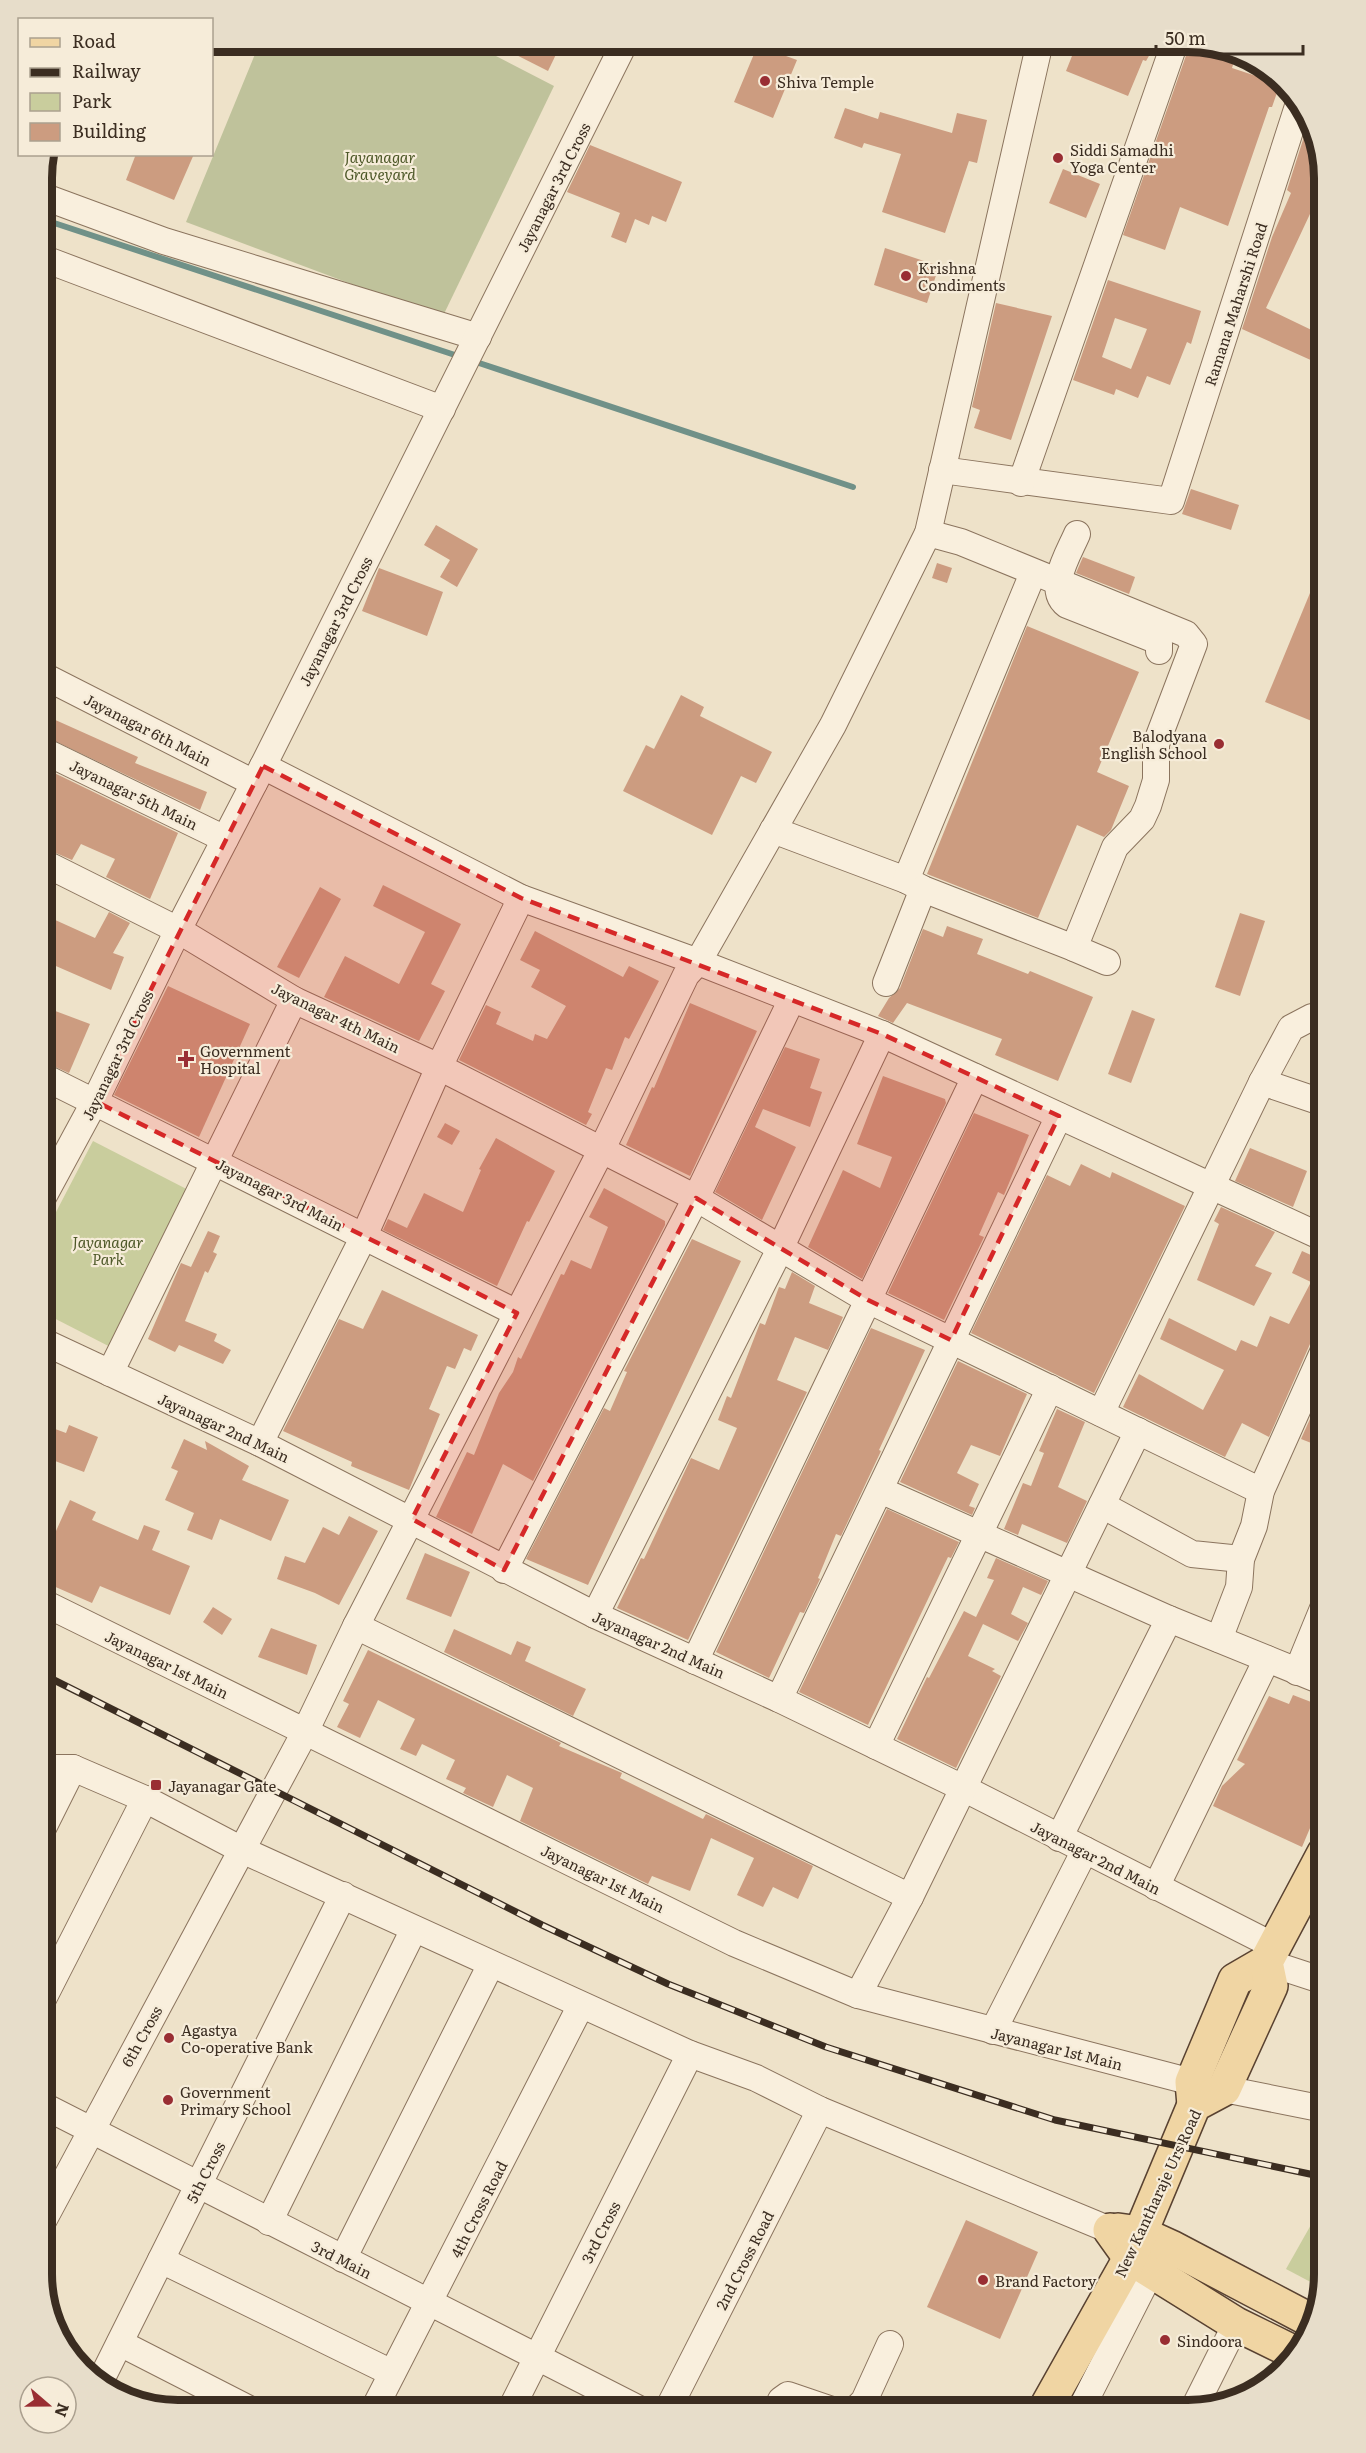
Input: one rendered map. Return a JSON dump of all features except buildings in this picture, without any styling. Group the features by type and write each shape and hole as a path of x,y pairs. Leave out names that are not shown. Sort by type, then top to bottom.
{"main road":[{"path":"1193,2093 1235,1980 1271,1954 1313,1874"},
{"path":"1224,2088 1271,1986 1271,1954"},
{"name":"New Kantharaje Urs Road","path":"1050,2400 1133,2248 1193,2093 1224,2088"},
{"path":"1133,2248 1306,2318"},
{"path":"1133,2248 1236,2324 1288,2350"}],"street":[{"name":"Jayanagar 3rd Cross","path":"53,1180 95,1101 178,930 620,53"},
{"name":"6th Cross","path":"52,2203 242,1850 272,1789 305,1732 356,1626 602,1149 686,975 698,962 833,725 928,528 1037,53"},
{"path":"940,474 1021,483 1171,53"},
{"name":"Ramana Maharshi Road","path":"1021,483 1171,501 1295,115"},
{"path":"53,200 164,241 478,337"},
{"path":"53,262 447,399"},
{"path":"928,528 1186,634 1194,644 1156,744 1156,780 1148,806 1142,819 1115,847 1074,948"},
{"path":"1077,534 1058,581 1061,599 1067,605 1153,639 1159,643 1159,651"},
{"path":"886,983 915,885 1033,573"},
{"name":"Jayanagar 6th Main","path":"53,680 521,898 698,962 882,1034 1313,1234"},
{"name":"Jayanagar 5th Main","path":"53,755 225,839"},
{"path":"773,830 1107,962"},
{"name":"Jayanagar 4th Main","path":"53,867 178,930 294,1000 438,1067 696,1198 868,1300 1262,1491"},
{"path":"260,1443 364,1236 438,1067 521,898"},
{"path":"504,1570 696,1198 792,999"},
{"path":"110,1373 294,1000"},
{"path":"1101,1413 1262,1082 1291,1028 1313,1017"},
{"path":"595,1615 780,1249 882,1034"},
{"path":"695,1661 975,1077"},
{"name":"Jayanagar 3rd Main","path":"53,1081 517,1313"},
{"path":"1262,1082 1313,1099"},
{"path":"779,1699 1059,1116"},
{"name":"Jayanagar 2nd Main","path":"52,1346 260,1443 412,1519 504,1570 595,1615 779,1699 963,1788 1156,1887 1271,1954 1313,1975"},
{"path":"1219,1639 1239,1587 1241,1559 1254,1526 1262,1491 1313,1375"},
{"path":"876,1746 1050,1388"},
{"path":"858,1995 910,1897 1138,1431"},
{"path":"880,1490 1169,1618 1313,1678"},
{"path":"1102,1505 1192,1554 1241,1559"},
{"name":"Jayanagar 1st Main","path":"52,1607 734,1942 858,1995 993,2031 1193,2093"},
{"path":"1059,1838 1169,1618"},
{"path":"356,1626 910,1897"},
{"path":"1297,1671 1313,1632"},
{"path":"1156,1887 1267,1659"},
{"path":"52,1810 73,1768"},
{"path":"52,1769 73,1768 145,1800 242,1850 581,2006 690,2054 756,2078 820,2110 1133,2248 1084,2400"},
{"path":"52,1981 145,1800"},
{"path":"993,2031 1084,1850"},
{"name":"5th Cross","path":"104,2375 343,1895"},
{"path":"269,2222 414,1929"},
{"path":"343,2259 491,1964"},
{"name":"4th Cross Road","path":"378,2400 581,2006"},
{"name":"3rd Cross","path":"516,2400 690,2054"},
{"path":"1224,2088 1313,2107"},
{"name":"2nd Cross Road","path":"673,2400 820,2110"},
{"name":"3rd Main","path":"52,2111 621,2400"},
{"path":"161,2260 392,2373"},
{"path":"1198,2400 1236,2324"},
{"path":"120,2343 231,2400"},
{"path":"864,2400 890,2344"},
{"path":"781,2400 788,2395 803,2400"}],"highlighted area":[{"path":"263,766 521,898 882,1034 1059,1116 951,1340 868,1300 696,1198 504,1570 412,1519 517,1313 95,1101"}],"green space":[{"name":"Jayanagar Graveyard","path":"255,53 490,53 554,86 442,318 186,222"},
{"name":"Jayanagar Park","path":"93,1141 204,1198 126,1355 52,1317 53,1219"},
{"path":"1312,2223 1313,2223 1312,2283 1286,2269"}],"waterway":[{"path":"53,223 461,357"},
{"path":"473,361 853,487"}],"railway":[{"path":"52,1679 542,1925 668,1984 826,2047 1055,2120 1313,2175"}],"place":[{"name":"Shiva Temple","path":"765,81"},
{"name":"Siddi Samadhi Yoga Center","path":"1058,158"},
{"name":"Krishna Condiments","path":"906,276"},
{"name":"Balodyana English School","path":"1219,744"},
{"name":"Government Hospital","path":"186,1059"},
{"name":"Jayanagar Gate","path":"156,1785"},
{"name":"Agastya Co-operative Bank","path":"169,2038"},
{"name":"Government Primary School","path":"168,2100"},
{"name":"Brand Factory","path":"983,2280"},
{"name":"Sindoora","path":"1165,2340"}]}
